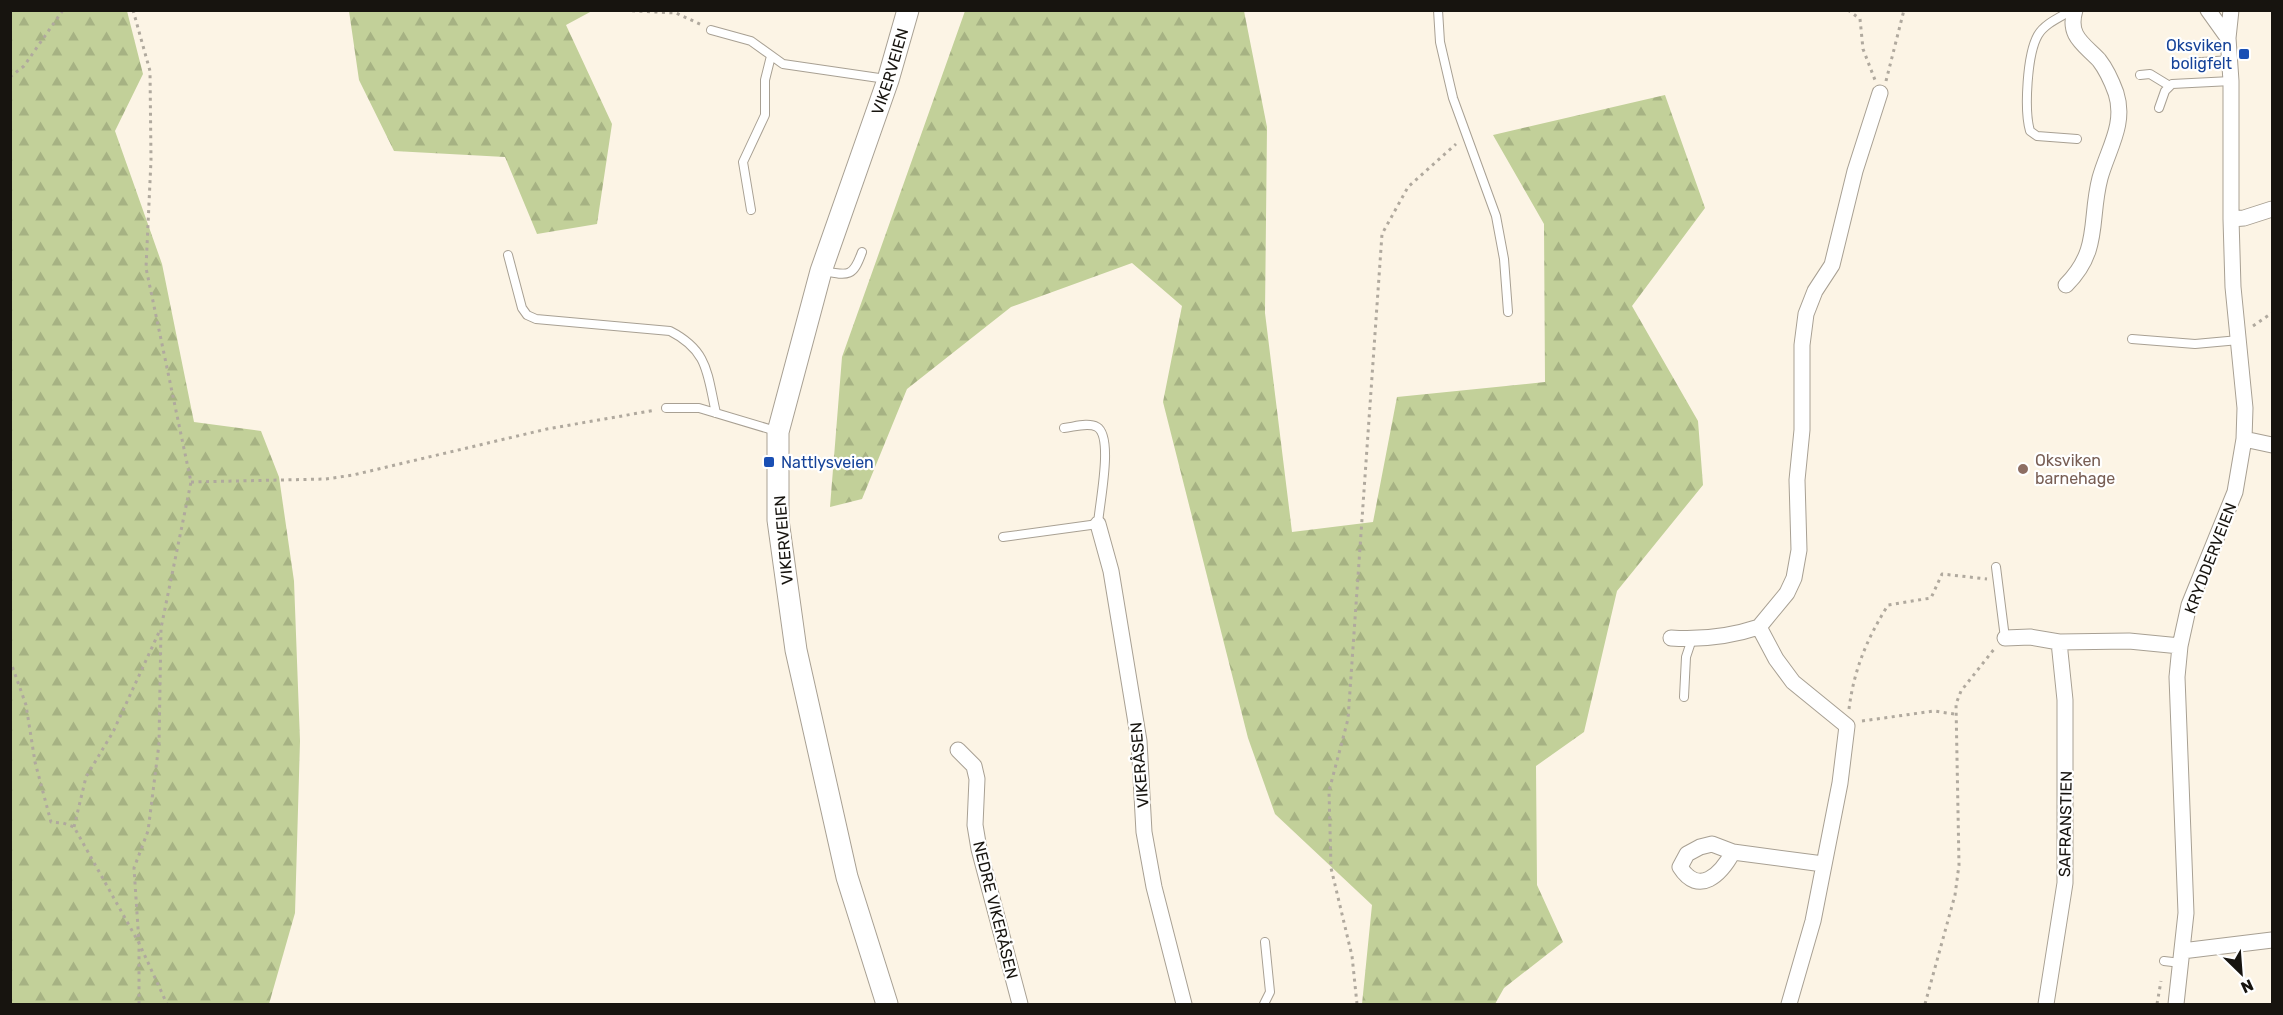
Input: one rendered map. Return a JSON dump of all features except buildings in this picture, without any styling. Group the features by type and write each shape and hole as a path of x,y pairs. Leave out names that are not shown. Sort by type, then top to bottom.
{"main road":[{"name":"VIKERVEIEN","path":"887,1005 847,877 796,650 778,520 778,432 821,271 888,80 908,10"}],"street":[{"path":"2066,285 2082,266 2092,244 2100,180 2117,133 2118,113 2116,95 2110,78 2099,61 2074,33 2073,10"},
{"path":"2208,10 2228,38"},
{"name":"KRYDDERVEIEN","path":"2176,1005 2186,913 2177,677 2180,646 2189,605 2235,492 2244,439 2245,408 2231,219 2231,81 2228,38 2231,10"},
{"path":"1671,638 1692,639 1734,635 1759,627 1787,593 1794,578 1799,550 1797,480 1806,314 1815,291 1832,265 1855,171 1880,93"},
{"path":"2231,219 2244,218 2272,209"},
{"path":"2244,439 2272,444"},
{"name":"VIKERÅSEN","path":"1098,524 1111,571 1139,741 1144,832 1154,887 1184,1005"},
{"path":"1759,627 1776,659 1793,682 1846,726 1840,783 1813,921 1789,1005"},
{"path":"2005,638 2030,637 2059,642 2129,640 2180,646"},
{"name":"SAFRANSTIEN","path":"2046,1005 2065,883 2065,700 2059,642"},
{"name":"NEDRE VIKERÅSEN","path":"958,750 974,766 977,779 975,825 979,849 1020,1005"},
{"path":"1733,852 1823,864"},
{"path":"2182,957 2272,940"}],"lane":[{"path":"1438,10 1440,42 1448,76 1496,216 1504,259 1508,312"},
{"path":"2073,10 2046,26 2038,35 2028,83 2027,121 2030,131 2037,136 2077,139"},
{"path":"711,30 751,41 771,56 796,67 888,80"},
{"path":"751,210 743,162 765,115 765,80 771,56"},
{"path":"2188,63 2230,60"},
{"path":"2140,75 2150,74 2168,85 2231,81"},
{"path":"2159,108 2168,85"},
{"path":"821,271 848,274 856,269 862,252"},
{"path":"508,255 522,308 527,315 536,319 670,331 688,340 697,349 705,366 716,412"},
{"path":"2132,339 2195,344 2238,337"},
{"path":"666,408 699,408 778,432"},
{"path":"1003,537 1098,524 1100,493 1107,460 1102,433 1098,428 1088,425 1064,428"},
{"path":"1996,567 2005,638"},
{"path":"1684,697 1686,657 1692,639"},
{"path":"1264,1005 1270,992 1266,942"},
{"path":"2164,962 2182,957"}],"path":[{"path":"10,76 24,66 63,10"},
{"path":"133,10 150,71 151,160 146,267 191,482 161,628 159,744 148,831 134,868 139,943 137,995 139,1005"},
{"path":"616,10 676,13 711,30"},
{"path":"1848,10 1860,19 1863,49 1880,93"},
{"path":"1880,93 1894,57 1904,10"},
{"path":"1357,1005 1352,956 1331,868 1329,792 1348,719 1382,234 1408,187 1467,135"},
{"path":"2238,337 2272,313"},
{"path":"191,482 326,479 353,475 547,429 666,408"},
{"path":"1954,714 1923,712 1865,720 1846,726 1857,667 1868,640 1888,605 1931,598 1941,574 1998,580"},
{"path":"74,827 86,777 113,732 161,628"},
{"path":"1925,1005 1955,895 1959,866 1960,826 1954,714 1961,691 1988,655 2005,638"},
{"path":"10,660 26,705 35,762 51,822 74,827 139,943 167,1005"},
{"path":"2157,1005 2164,962"}],"green space":[{"path":"10,11 127,11 143,74 115,131 162,264 194,422 261,431 279,477 294,581 300,741 295,913 269,1004 11,1004"},
{"path":"349,11 592,11 566,25 612,124 597,224 537,234 505,157 394,151 359,80"},
{"path":"965,11 1244,11 1267,127 1265,313 1292,532 1373,522 1397,397 1545,382 1544,224 1493,135 1665,95 1705,208 1632,306 1698,421 1703,485 1617,591 1584,732 1536,766 1537,885 1563,942 1504,988 1495,1004 1362,1004 1372,905 1275,814 1248,738 1163,402 1182,306 1132,263 1011,307 907,389 862,499 830,507 842,357"}],"place":[{"name":"Oksviken boligfelt","path":"2244,54"},
{"name":"Nattlysveien","path":"769,462"},
{"name":"Oksviken barnehage","path":"2023,469"}]}
